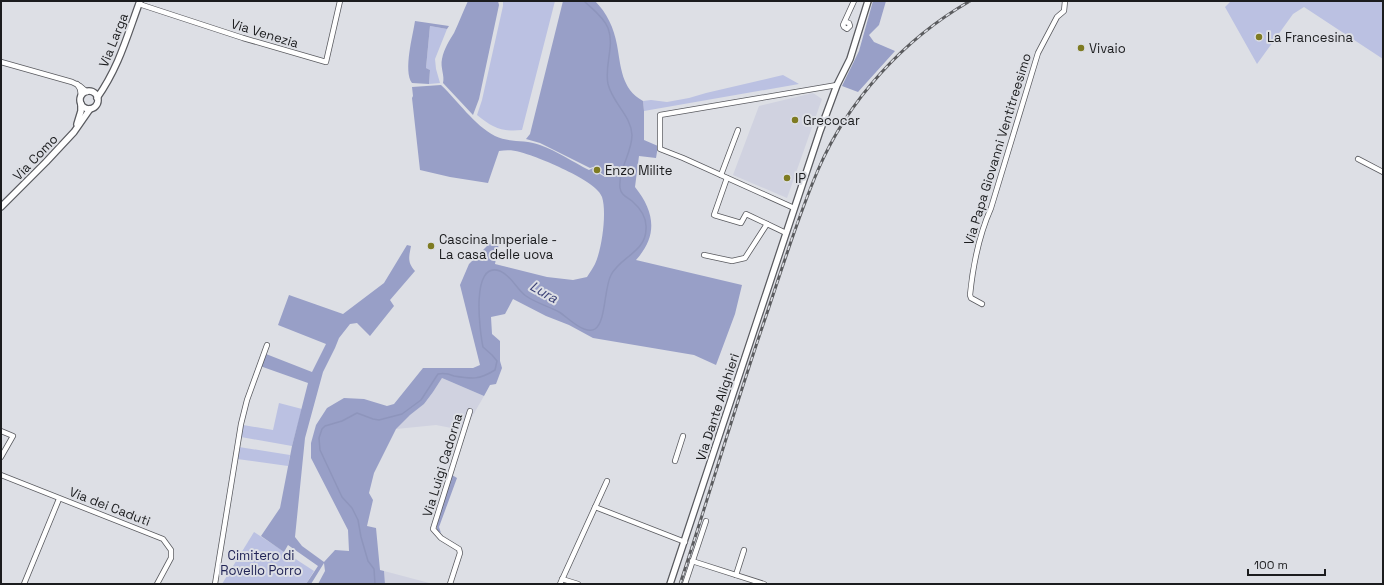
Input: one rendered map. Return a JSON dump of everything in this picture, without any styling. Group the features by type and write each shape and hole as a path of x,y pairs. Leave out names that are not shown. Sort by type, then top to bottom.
{"street":[{"name":"Via Venezia","path":"140,3 243,38 326,62 340,1"},
{"path":"846,22 854,1"},
{"name":"Via Dante Alighieri","path":"670,584 794,208 837,85 850,59 868,1"},
{"name":"Via Papa Giovanni Ventitreesimo","path":"982,304 971,298 970,295 973,269 986,220 991,208 1038,53 1058,17 1064,11 1065,1"},
{"name":"Via Larga","path":"97,98 106,86 126,45 140,3"},
{"path":"1,62 77,84 97,98 96,104 90,109 85,108 81,104 80,89 77,84"},
{"path":"794,208 660,149 660,115 837,85"},
{"name":"Via Larga","path":"89,92 98,91 106,86"},
{"path":"81,96 89,92"},
{"name":"Via Como","path":"69,138 79,121 81,104"},
{"name":"Via Como","path":"1,207 80,126 90,109"},
{"path":"721,175 738,130"},
{"path":"1358,159 1383,172"},
{"path":"727,178 714,215 741,223 746,214 785,235"},
{"path":"704,255 732,261 745,258 766,224"},
{"path":"215,584 241,424 247,400 268,345"},
{"name":"Via Luigi Cadorna","path":"450,584 460,552 459,549 440,538 433,529 470,411"},
{"path":"1,431 13,436 1,457"},
{"path":"675,461 683,436"},
{"name":"Via dei Caduti","path":"1,475 163,539 171,550 171,558 157,584"},
{"path":"560,584 607,481"},
{"path":"24,584 59,499"},
{"path":"595,507 685,542"},
{"path":"685,584 706,521"},
{"path":"736,575 744,550"},
{"path":"692,561 764,584"},
{"path":"562,579 578,584"}],"shaded area":[{"path":"468,1 498,1 499,5 479,99 473,115 443,83 442,65 445,48 454,33"},
{"path":"563,1 595,1 603,11 614,33 621,69 626,84 636,96 643,101 644,140 658,146 656,158 639,156 635,187 647,206 650,215 651,233 643,251 636,260 742,285 735,314 716,365 694,355 593,338 513,299 505,314 491,317 492,334 500,341 500,361 502,368 496,384 490,385 484,396 442,378 424,404 396,429 374,473 369,493 373,500 367,526 376,528 380,570 384,571 385,584 318,584 325,571 324,563 311,584 306,584 318,566 288,545 284,552 261,536 280,508 292,446 308,383 260,366 266,354 312,372 326,344 278,325 289,295 343,314 384,283 407,245 411,246 409,256 412,268 415,271 390,300 394,306 370,336 357,323 350,324 339,338 323,372 305,438 295,537 302,546 324,562 335,550 349,551 348,530 311,458 311,443 316,425 327,408 344,398 364,399 387,406 394,404 423,368 473,368 480,365 460,285 469,264 491,242 499,243 495,264 547,277 573,280 587,277 595,264 600,249 604,221 602,197 590,184 566,170 539,158 510,150 499,151 488,183 450,177 420,170 412,87 441,85 480,126 495,136 506,140 529,142 546,147 589,170 597,168 600,174 605,177 610,175 608,174 605,176 597,167 590,168 540,143 526,139 530,134"},
{"path":"873,1 886,1 879,25 869,35 874,42 895,51 858,92 842,86 859,51"},
{"path":"415,21 449,26 447,29 430,26 426,68 430,70 429,84 412,83 409,77 408,62"},
{"path":"813,93 822,99 787,198 733,175 759,106"},
{"path":"442,378 484,396 469,422 467,431 436,425 396,429 424,404"},
{"path":"452,475 457,478 439,527 441,533 437,530 437,525"},
{"path":"384,571 433,584 385,584"}],"green space":[{"path":"503,1 555,1 522,130 503,130 493,126 477,115 482,100"},
{"name":"La Francesina","path":"1231,1 1383,1 1383,59 1304,7 1293,14 1257,64 1225,7"},
{"path":"430,26 447,29 435,59 440,83 429,84 430,70 426,68"},
{"path":"783,75 799,84 644,111 643,101 651,100 667,102 689,98"},
{"path":"279,403 302,409 292,446 241,437 243,425 273,430"},
{"path":"239,447 290,455 288,466 237,459"},
{"name":"Cimitero di Rovello Porro","path":"254,532 314,571 306,584 222,584"}],"waterway":[{"name":"Lura","path":"375,584 374,569 368,561 358,520 352,508 342,497 320,450 319,438 322,429 325,426 342,421 357,413 379,420 402,414 421,400 438,374 475,378 484,376 495,370 497,361 483,347 479,314 479,300 484,276 491,271 500,271 504,273 526,296 559,312 580,327 588,330 595,329 599,325 601,319 611,275 620,263 637,249 645,237 646,225 640,210 623,194 620,188 621,175 630,148 632,135 629,121 610,91 608,84 607,70 610,35 603,20 584,1"}],"railway":[{"path":"680,584 743,385 790,244 810,188 830,144 845,119 880,74 923,34 946,16 970,1"}],"place":[{"name":"La Francesina","path":"1259,37"},
{"name":"Vivaio","path":"1081,48"},
{"name":"Grecocar","path":"795,120"},
{"name":"Enzo Milite","path":"597,170"},
{"name":"IP","path":"787,178"},
{"name":"Cascina Imperiale - La casa delle uova","path":"431,246"}]}
